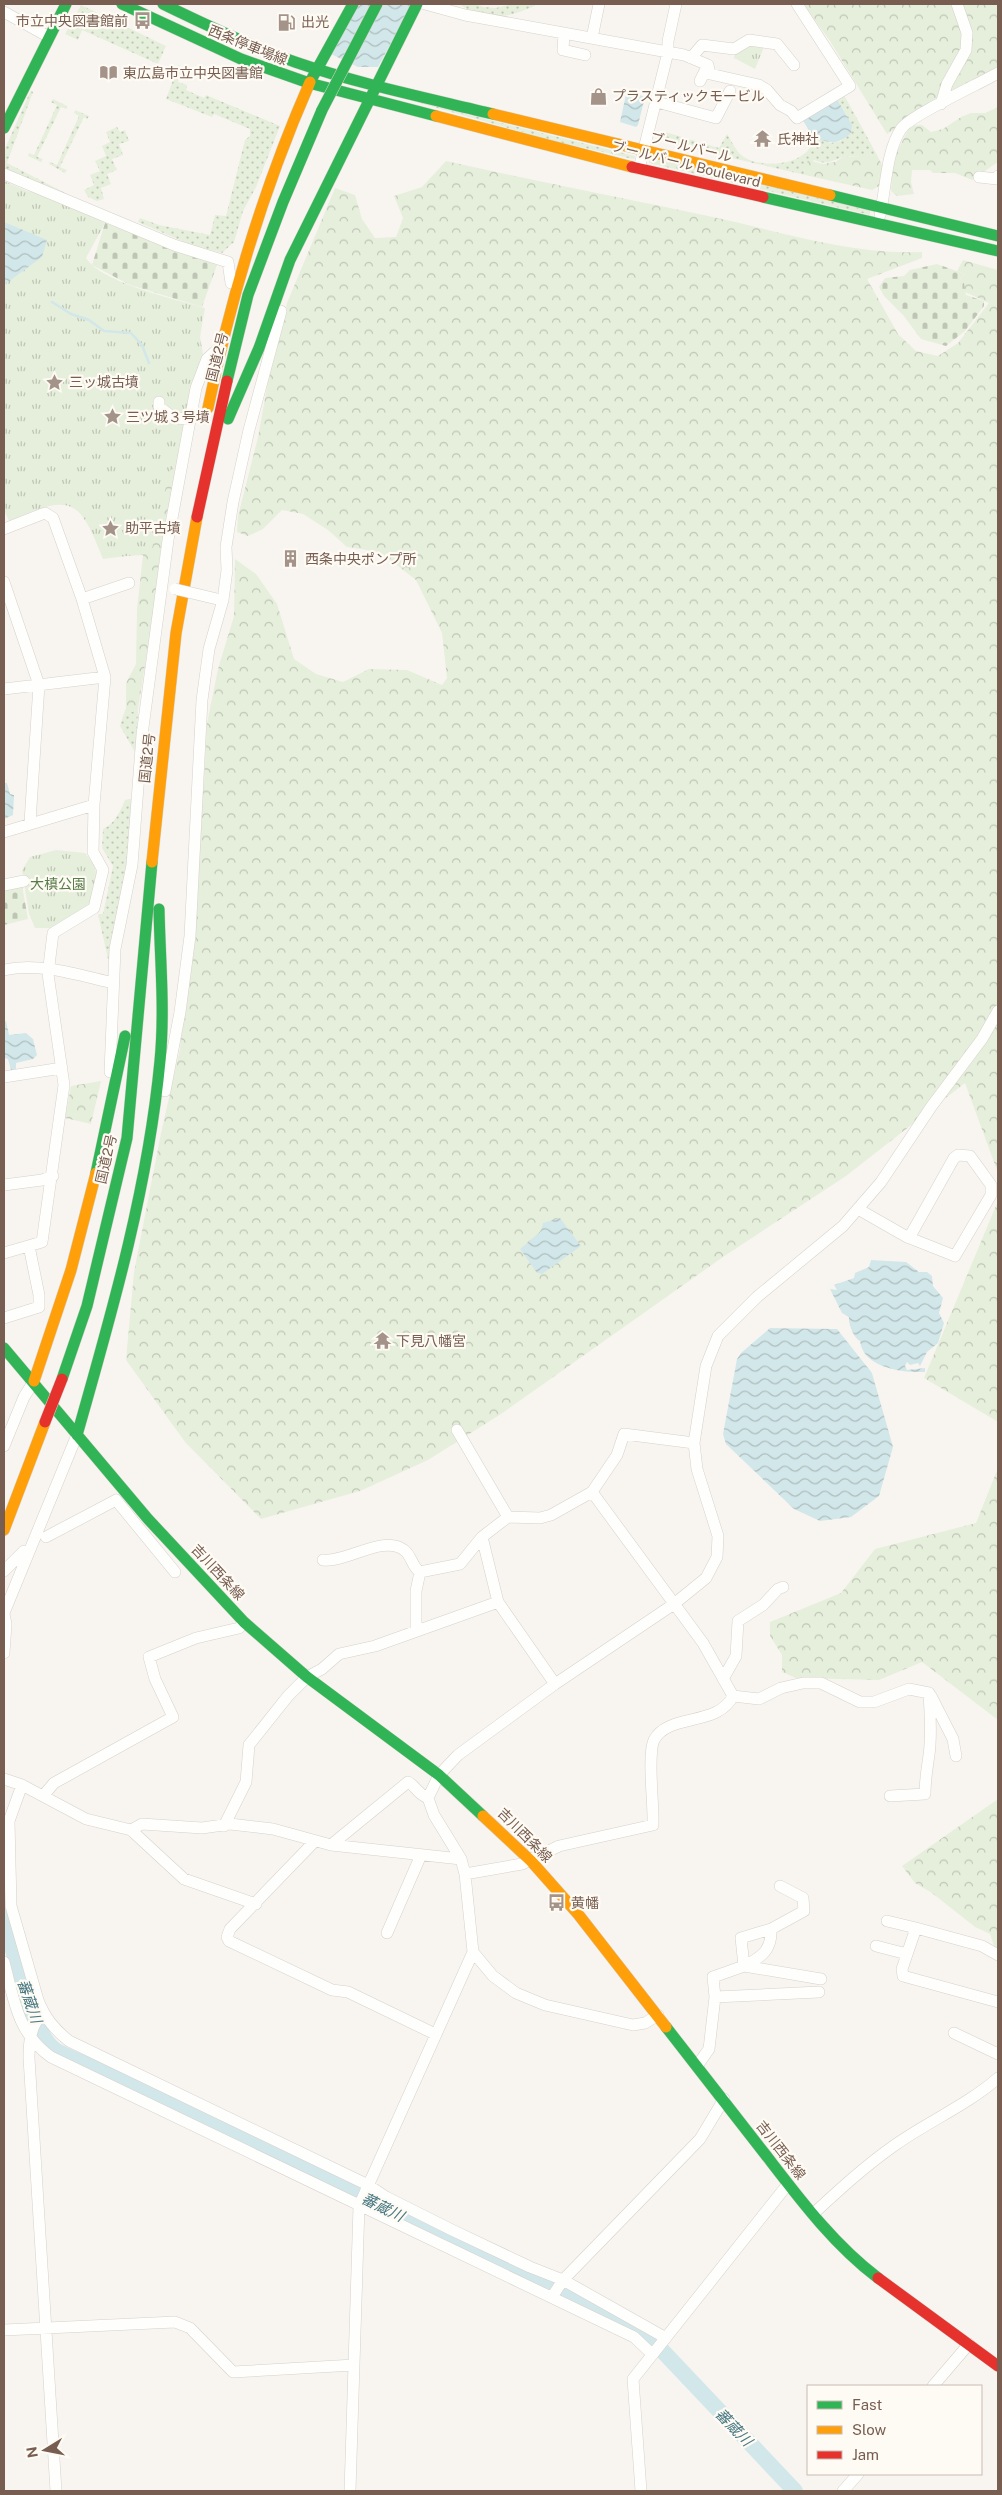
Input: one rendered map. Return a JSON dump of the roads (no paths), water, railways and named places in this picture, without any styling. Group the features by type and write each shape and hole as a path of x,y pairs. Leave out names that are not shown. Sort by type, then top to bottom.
{"main road":[{"path":"4,128 66,4"},
{"name":"西条停車場線","path":"122,4 241,59 309,83 369,100"},
{"name":"西条停車場線","path":"163,4 234,38 296,62 377,84"},
{"path":"206,416 222,335 263,199 309,83 353,4"},
{"name":"国道2号","path":"4,1530 62,1379 87,1306 127,1138 158,795 176,633 191,543 211,448 248,295 283,202 322,110 377,4"},
{"path":"176,633 208,493 229,415 259,348 290,260 377,84 401,40 417,4"},
{"name":"ブールバール","path":"377,84 468,110 998,236"},
{"name":"ブールバール Boulevard","path":"369,100 640,169 998,251"},
{"path":"176,633 203,436"},
{"path":"77,1435 107,1334 150,1129 160,1060 162,995 158,795"},
{"path":"34,1381 71,1270 101,1153 126,1033 138,924 158,795"},
{"name":"吉川西条線","path":"4,1348 34,1381 148,1519 244,1622 307,1677 439,1775 531,1861 578,1914 724,2099 788,2184 860,2264 998,2366"}],"street":[{"path":"337,32 346,4"},
{"path":"401,40 424,4 465,14 668,52 708,65"},
{"path":"453,4 465,14"},
{"path":"592,38 599,4"},
{"path":"640,169 668,52 668,41 676,4"},
{"path":"708,65 710,74 758,85 767,90 780,106 791,111 797,118 850,86 797,4"},
{"path":"941,104 947,84 966,50 967,33 957,4"},
{"path":"4,12 49,37"},
{"path":"564,33 563,50 585,56"},
{"path":"691,58 702,45 734,49 749,40 777,44 794,65"},
{"path":"700,81 708,65"},
{"path":"878,224 892,152 902,128 941,104 998,74"},
{"path":"657,102 716,118 730,91"},
{"path":"4,174 174,245 228,262 235,258 242,248 263,199"},
{"path":"979,176 997,179 998,176"},
{"path":"222,335 224,312 232,280 228,262"},
{"path":"150,1129 158,1127 180,1012 190,936 202,700 209,649 227,570 226,547 233,502 249,430 284,301 282,282"},
{"path":"101,1153 109,1099 115,949 132,866 142,735 161,586 196,388 207,359 219,348"},
{"path":"159,402 159,407 174,418 190,419"},
{"path":"4,530 45,513 53,518 82,599 105,677 94,805 93,852 103,870 94,908 54,933 48,969 64,1085 53,1176 42,1242 4,1253"},
{"path":"4,582 39,685 30,822"},
{"path":"82,599 129,583"},
{"path":"161,586 220,599"},
{"path":"4,689 105,677"},
{"path":"4,832 30,822 94,805"},
{"path":"4,885 24,881"},
{"path":"4,970 20,966 48,969 113,983"},
{"path":"350,2491 359,2206 473,1952 465,1874 461,1859 434,1815 428,1798 439,1775 458,1755 555,1684 674,1604 706,1578 713,1568 718,1546 716,1526 697,1469 694,1443 706,1366 718,1336 756,1297 843,1226 858,1209 881,1182 931,1107 982,1038 998,1011"},
{"path":"4,1077 62,1068"},
{"path":"858,1209 909,1238 955,1256 991,1195 991,1185 970,1156 958,1155 954,1158 909,1238"},
{"path":"4,1185 42,1180 53,1176"},
{"path":"4,1318 39,1307 39,1295 29,1246"},
{"path":"4,1446 24,1397 34,1381"},
{"path":"457,1430 508,1517"},
{"path":"420,1572 460,1564 482,1537 508,1517 540,1518 551,1515 592,1492 617,1454 624,1434 694,1443"},
{"path":"4,1653 6,1624 4,1613 77,1435"},
{"path":"592,1492 704,1643 733,1696"},
{"path":"46,1537 116,1500 175,1572"},
{"path":"137,1526 148,1519"},
{"path":"482,1537 498,1602 555,1684"},
{"path":"323,1560 341,1560 372,1548 397,1546 403,1549 420,1572 416,1592 416,1630"},
{"path":"4,1571 24,1551"},
{"path":"723,1679 736,1656 738,1621 763,1606 778,1589 784,1587"},
{"path":"224,1826 246,1782 250,1745 288,1696 307,1677 322,1669 339,1654 375,1646 498,1602"},
{"path":"42,1796 54,1783 173,1717 155,1679 149,1658 196,1638 239,1628 244,1622"},
{"path":"733,1696 759,1700 781,1688 802,1683 821,1683 860,1702 874,1702 909,1689 929,1693"},
{"path":"929,1693 953,1739 956,1756"},
{"path":"890,1796 925,1794 924,1776 929,1754 931,1722 929,1693"},
{"path":"465,1874 531,1861 543,1852 559,1846 653,1825 654,1804 651,1757 654,1740 663,1730 718,1712 728,1706 733,1696"},
{"path":"4,1779 22,1785 86,1819 131,1830 180,1876 256,1904"},
{"path":"331,1845 408,1782 413,1784 415,1790 420,1795 428,1798"},
{"path":"22,1785 9,1821 11,1906 42,2015 55,2030 69,2041 386,2198 530,2267 563,2280 665,2339"},
{"path":"131,1830 142,1824 202,1828 230,1824 273,1830 331,1845 461,1859"},
{"path":"315,1841 228,1933 228,1941 332,1990 348,1992 436,2034"},
{"path":"387,1933 421,1855"},
{"path":"744,1966 741,1938 772,1929 804,1911 803,1898 780,1886"},
{"path":"887,1921 982,1946 998,1955"},
{"path":"916,1928 902,1969 902,1976 998,2002"},
{"path":"697,2066 709,2049 715,1997 712,1977 758,1959 767,1951 772,1938 772,1929"},
{"path":"876,1946 907,1954"},
{"path":"473,1952 493,1976 508,1987 545,2005 633,2025 645,2023 658,2015"},
{"path":"4,1962 19,2017 30,2038 51,2057 147,2101 359,2206 634,2336 652,2354"},
{"path":"744,1966 821,1979"},
{"path":"715,1997 819,1992"},
{"path":"42,2015 30,2038 29,2058 56,2491"},
{"path":"954,2033 984,2045 998,2054"},
{"path":"813,2214 856,2175 896,2144 970,2100 998,2078"},
{"path":"147,2101 155,2084"},
{"path":"552,2297 563,2280 700,2139 724,2099"},
{"path":"641,2491 633,2379 788,2184"},
{"path":"4,2330 175,2322 190,2328 233,2372 354,2365"},
{"path":"934,2385 969,2344"},
{"path":"843,2491 857,2475"}],"water":[{"path":"356,4 412,4 378,67 358,67 331,54"},
{"path":"627,90 645,97 636,127 620,122"},
{"path":"837,99 852,125 851,133 837,142 824,141 813,137 802,119"},
{"path":"4,222 47,240 42,257 4,285"},
{"path":"4,783 7,783 10,794 14,795 13,815 4,819"},
{"path":"6,1021 9,1035 26,1033 33,1039 37,1055 33,1059 16,1063 16,1069 11,1070 8,1059 4,1058 4,1022"},
{"path":"560,1218 581,1246 542,1274 537,1273 520,1249 541,1231 543,1223"},
{"path":"871,1260 906,1262 919,1272 927,1272 932,1276 933,1286 943,1298 939,1313 944,1323 938,1343 927,1352 920,1366 918,1363 910,1365 907,1362 905,1366 907,1370 925,1368 925,1372 896,1370 876,1363 868,1357 852,1330 849,1317 842,1313 830,1289 837,1290 834,1285 854,1278 855,1273 869,1267"},
{"path":"770,1328 837,1329 872,1373 893,1447 879,1496 851,1517 820,1521 794,1509 726,1444 723,1434 737,1359 741,1353"}],"waterway":[{"path":"52,302 71,314 89,320 104,331 131,333 142,345 149,363"},
{"name":"蕃蔵川","path":"4,1916 30,2007 46,2040 54,2049 114,2075 638,2330 655,2343 795,2491"}],"place":[{"name":"市立中央図書館前","path":"142,21"},
{"name":"出光","path":"287,22"},
{"name":"東広島市立中央図書館","path":"109,73"},
{"name":"プラスティックモービル","path":"598,96"},
{"name":"氏神社","path":"763,139"},
{"name":"三ッ城古墳","path":"55,382"},
{"name":"三ツ城３号墳","path":"112,417"},
{"name":"助平古墳","path":"111,528"},
{"name":"西条中央ポンプ所","path":"291,559"},
{"name":"下見八幡宮","path":"382,1341"},
{"name":"黄幡","path":"557,1903"}],"park label":[{"name":"大槙公園","path":"58,884"}]}
